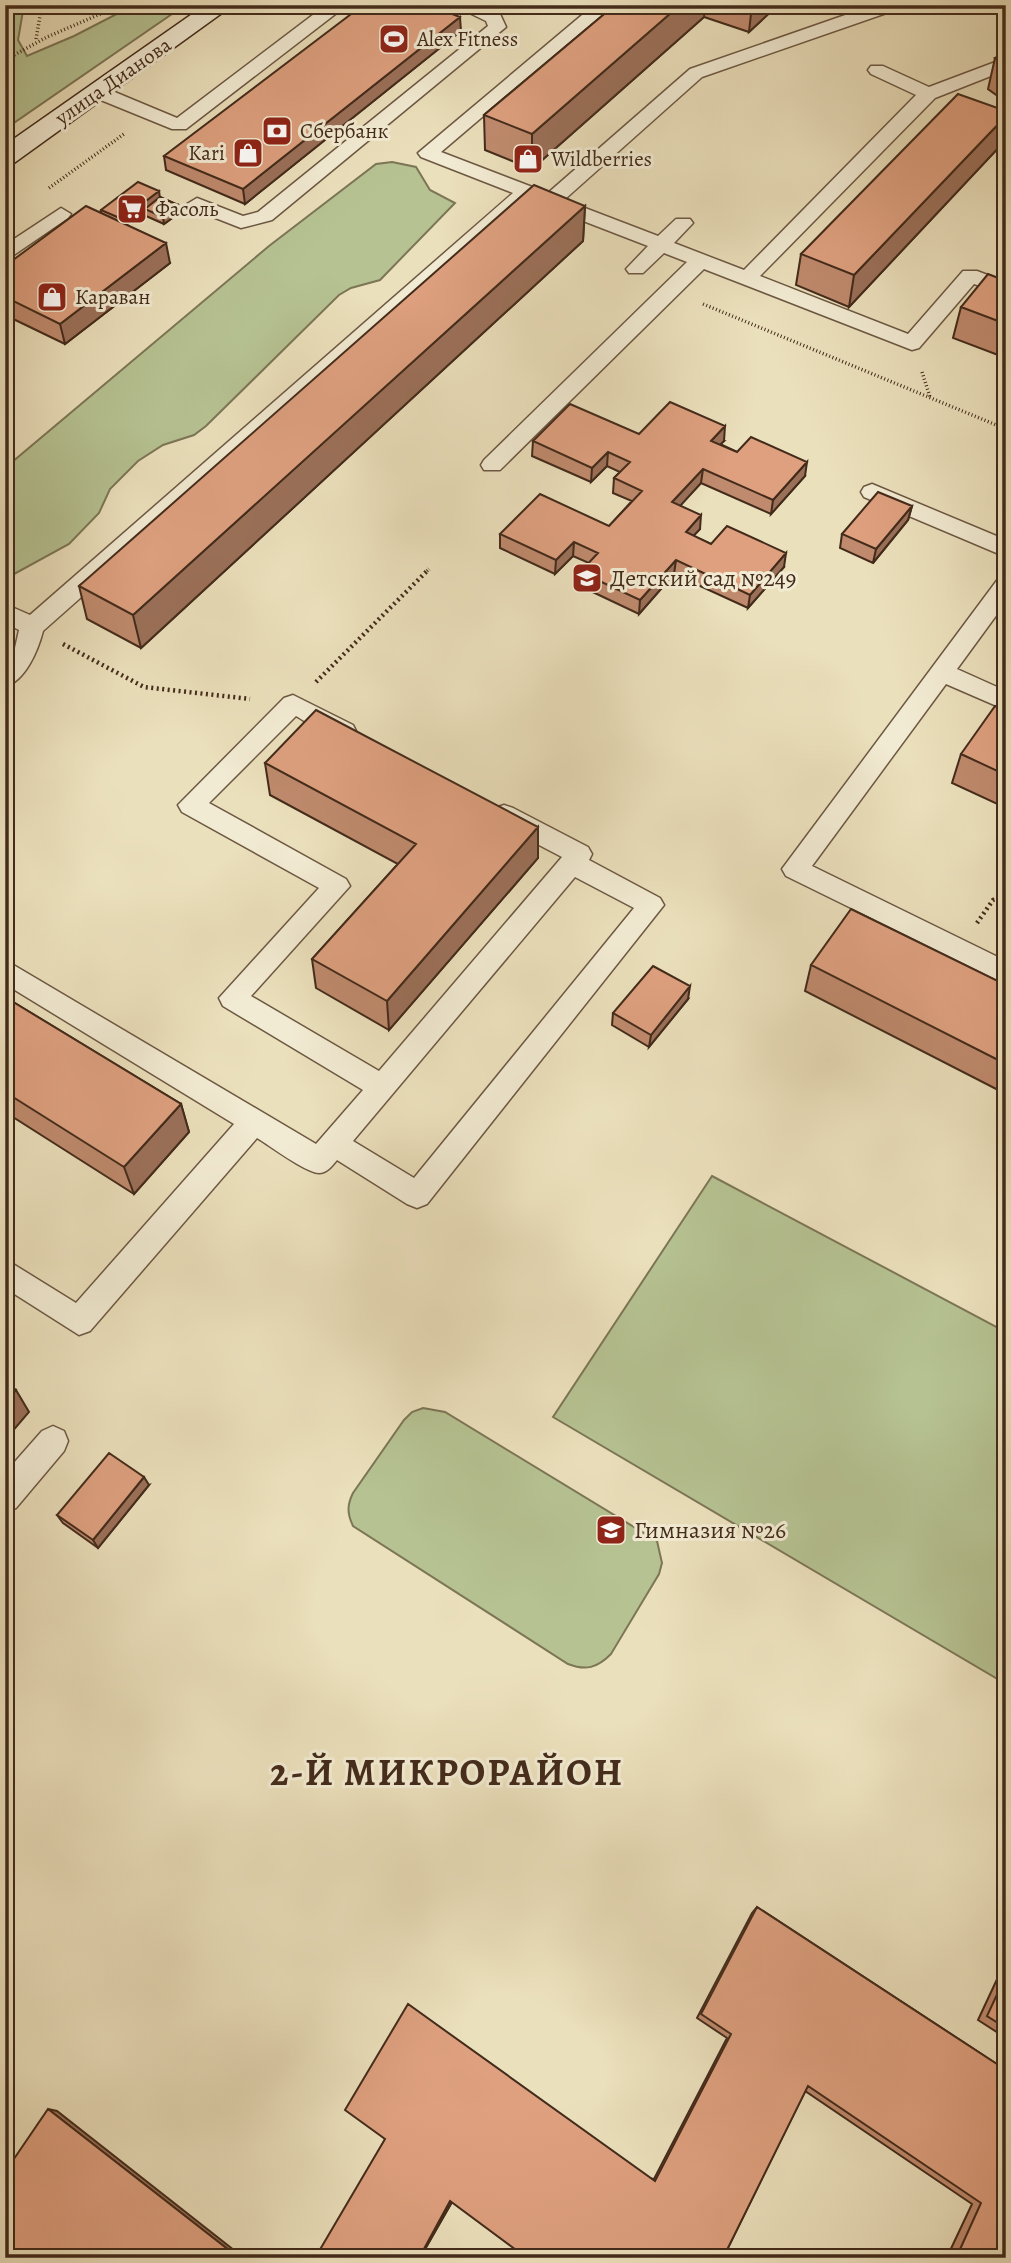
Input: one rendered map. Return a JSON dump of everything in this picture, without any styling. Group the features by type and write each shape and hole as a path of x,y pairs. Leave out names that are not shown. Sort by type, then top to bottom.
{"main road":[{"name":"улица Дианова","path":"5,157 221,5"}],"lane":[{"path":"99,92 179,125 338,5"},
{"path":"197,205 241,222 265,216 498,27 494,18 463,5"},
{"path":"605,5 428,153 912,343 970,275 1006,268"},
{"path":"551,201 696,73 892,5"},
{"path":"747,278 928,94 1006,63"},
{"path":"877,70 928,94"},
{"path":"5,678 26,650 32,627 526,192"},
{"path":"5,255 61,214"},
{"path":"636,269 683,223"},
{"path":"492,465 701,260"},
{"path":"970,275 1006,289"},
{"path":"872,492 1006,550"},
{"path":"1006,585 795,869 1006,973"},
{"path":"5,612 32,627"},
{"path":"941,672 1006,701"},
{"path":"365,741 293,704 191,805 337,886 232,998 382,1087"},
{"path":"5,971 319,1161 579,854 484,804"},
{"path":"334,1144 417,1195 651,905 572,863"},
{"path":"5,1272 79,1321 254,1121"},
{"path":"5,1497 53,1441"}],"path":[{"path":"36,39 42,5"},
{"path":"5,60 36,39 68,29 121,5"},
{"path":"39,195 151,114"},
{"path":"670,290 1006,429"},
{"path":"32,627 144,687 293,704 429,569"}],"green space":[{"path":"10,5 24,5 18,40 27,56 74,36 134,5 185,5 5,129 5,8"},
{"path":"392,162 416,167 430,190 455,203 380,280 351,288 339,295 206,426 194,435 163,445 138,461 110,489 99,513 69,544 5,579 5,468 269,246 376,164"},
{"path":"712,1176 1006,1332 1006,1684 553,1417"},
{"path":"423,1408 445,1412 657,1541 662,1563 659,1574 611,1654 601,1662 586,1668 568,1664 353,1526 349,1509 353,1493 404,1420 412,1412"}],"building":[{"path":"363,5 429,5 460,17 243,189 164,156"},
{"path":"615,5 680,5 532,134 484,115"},
{"path":"1006,54 1006,65 995,58"},
{"path":"958,94 1006,111 1006,116 854,275 801,254"},
{"path":"138,182 159,191 122,219 101,210"},
{"path":"534,185 585,206 133,615 79,586"},
{"path":"160,197 178,205 163,217 145,209"},
{"path":"86,206 166,243 60,324 5,297 5,266"},
{"path":"988,274 1006,281 1006,324 961,307"},
{"path":"670,402 725,426 711,441 737,452 751,437 807,462 773,500 703,469 672,502 701,515 686,532 711,544 727,526 786,553 750,595 676,560 640,600 580,572 598,553 574,542 556,560 500,534 540,494 609,526 642,491 614,478 630,462 608,452 592,468 533,441 570,404 639,434"},
{"path":"878,492 912,506 876,549 842,534"},
{"path":"995,706 1006,711 1006,775 961,754"},
{"path":"316,710 538,827 387,1001 312,959 416,844 265,763"},
{"path":"851,909 1006,985 1006,1064 811,965"},
{"path":"653,966 690,986 651,1035 613,1013"},
{"path":"5,997 181,1104 124,1167 5,1092"},
{"path":"5,1382 16,1390 5,1402"},
{"path":"109,1453 144,1477 93,1540 57,1515"},
{"path":"757,1907 1006,2070 1006,2258 957,2256 981,2203 808,2086 723,2258 527,2258 450,2201 419,2258 315,2258 385,2139 345,2110 408,2004 655,2181 731,2034 701,2014"},
{"path":"1006,1975 1006,2028 987,2016"},
{"path":"48,2109 239,2258 5,2258 5,2172"}],"place":[{"name":"Alex Fitness","path":"394,39"},
{"name":"Сбербанк","path":"277,131"},
{"name":"Kari","path":"248,153"},
{"name":"Wildberries","path":"528,159"},
{"name":"Фасоль","path":"132,209"},
{"name":"Караван","path":"52,297"},
{"name":"Детский сад №249","path":"587,578"},
{"name":"Гимназия №26","path":"611,1530"}],"district":[{"name":"2-Й МИКРОРАЙОН","path":"447,1772"}]}
